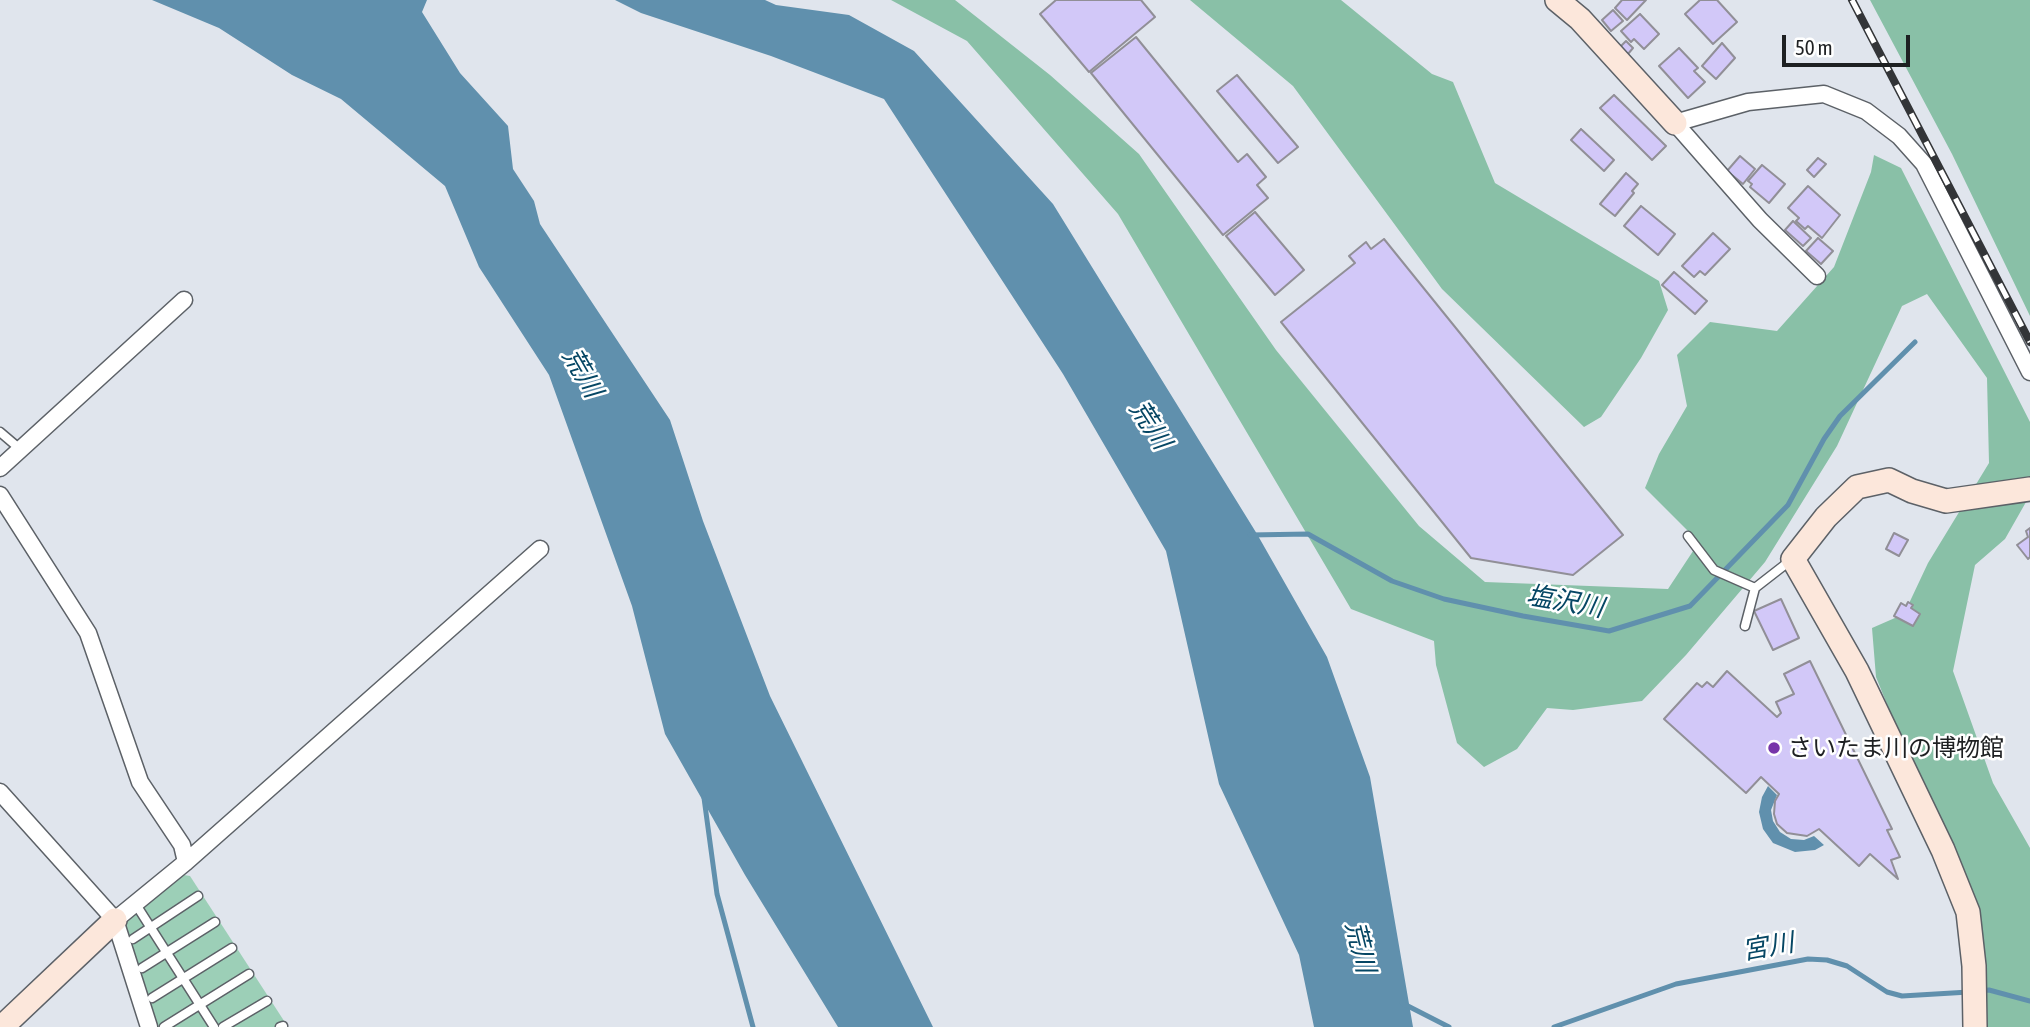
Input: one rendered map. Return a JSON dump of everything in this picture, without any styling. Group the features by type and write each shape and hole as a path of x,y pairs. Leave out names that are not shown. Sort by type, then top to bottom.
{"street":[{"path":"1557,0 1580,19 1760,220 1817,276"},
{"path":"1675,123 1748,102 1824,94 1866,111 1899,136 1924,164 2030,372"},
{"path":"0,468 184,300"},
{"path":"1974,1018 1973,947 1968,912 1943,850 1857,671 1793,559 1826,517 1857,487 1889,480 1912,491 1946,501 2030,489"},
{"path":"0,495 88,633 140,782 182,845 186,862"},
{"path":"2,1027 115,920 186,862 540,550"},
{"path":"1,795 115,920 149,1027"}],"lane":[{"path":"0,432 20,449"},
{"path":"1688,536 1714,570 1755,588"},
{"path":"1745,626 1755,588 1793,559"},
{"path":"133,939 198,896"},
{"path":"135,903 214,1027"},
{"path":"142,968 215,922"},
{"path":"152,998 232,948"},
{"path":"164,1027 249,974"},
{"path":"223,1027 267,1001"}],"green space":[{"path":"891,0 955,0 1050,75 1139,154 1276,350 1419,526 1485,582 1668,589 1699,542 1645,488 1659,454 1687,406 1677,355 1710,322 1777,331 1834,267 1871,172 1874,155 1901,168 2030,422 2030,495 2005,539 1975,565 1953,671 1993,783 2030,848 2030,1027 1985,1027 1980,934 1876,677 1872,628 1904,614 1928,563 1989,463 1987,378 1927,294 1902,306 1837,446 1765,562 1686,655 1642,701 1573,710 1547,708 1517,749 1484,767 1457,743 1436,665 1434,641 1351,609 1118,214 967,41"},
{"path":"1190,0 1341,0 1432,74 1453,82 1495,183 1659,281 1668,310 1641,358 1601,417 1584,427 1442,289 1293,86"},
{"path":"1870,0 2030,0 2030,316 1952,154"},
{"path":"184,875 190,876 288,1027 158,1027 127,931 127,921"}],"water":[{"name":"荒川","path":"152,0 427,0 422,12 460,73 508,126 513,169 534,201 540,224 670,420 703,521 770,696 933,1027 838,1027 745,875 665,734 632,606 549,375 479,267 445,186 341,99 292,75 219,28"},
{"name":"荒川","path":"615,0 765,0 776,5 849,15 914,51 1053,204 1257,534 1327,657 1370,777 1413,1027 1314,1027 1299,955 1219,784 1166,551 1063,374 884,99 771,56 641,13"},
{"path":"1768,786 1777,795 1771,810 1773,821 1780,832 1791,839 1804,840 1814,836 1824,845 1815,850 1795,852 1773,843 1763,829 1759,812"}],"building":[{"path":"1056,0 1141,0 1155,17 1089,72 1040,14"},
{"path":"1622,0 1646,0 1627,20 1615,8"},
{"path":"1700,0 1717,0 1737,22 1713,44 1685,14"},
{"path":"1613,10 1623,21 1611,31 1602,20"},
{"path":"1640,14 1659,34 1644,49 1634,39 1631,42 1621,31"},
{"path":"1136,37 1238,162 1247,154 1266,177 1257,185 1268,198 1223,235 1091,73"},
{"path":"1626,41 1633,48 1628,54 1620,47"},
{"path":"1722,43 1735,58 1716,79 1702,66"},
{"path":"1679,48 1698,68 1694,71 1705,82 1688,98 1659,66"},
{"path":"1237,75 1298,147 1278,163 1217,91"},
{"path":"1614,95 1666,146 1652,160 1600,108"},
{"path":"1581,129 1614,160 1604,171 1571,140"},
{"path":"1740,156 1755,169 1743,184 1727,171"},
{"path":"1818,158 1826,164 1814,177 1807,170"},
{"path":"1762,165 1785,184 1769,203 1750,187 1752,184 1748,181"},
{"path":"1626,173 1638,184 1615,216 1600,204"},
{"path":"1808,186 1840,215 1822,238 1808,226 1805,229 1796,221 1799,218 1788,208"},
{"path":"1641,206 1675,234 1658,255 1624,226"},
{"path":"1255,212 1304,270 1275,295 1226,236"},
{"path":"1793,221 1811,238 1803,246 1785,230"},
{"path":"1713,233 1730,249 1705,275 1700,271 1694,277 1682,266"},
{"path":"1818,238 1833,251 1821,264 1806,251"},
{"path":"1384,239 1623,535 1573,575 1471,558 1281,322 1355,263 1349,256 1366,242 1371,249"},
{"path":"1674,272 1707,301 1695,314 1662,285"},
{"path":"2030,528 2028,559 2017,545 2028,537 2026,531"},
{"path":"1894,533 1908,540 1899,556 1886,549"},
{"path":"1781,599 1799,638 1773,650 1754,611"},
{"path":"1908,602 1913,605 1911,608 1920,614 1913,626 1894,616 1901,603 1906,606"},
{"name":"さいたま川の博物館","path":"1810,661 1892,829 1887,830 1900,857 1891,860 1898,879 1870,854 1859,866 1819,829 1807,836 1787,833 1777,824 1774,814 1775,801 1779,794 1761,777 1746,793 1664,719 1697,683 1702,687 1707,682 1713,687 1727,671 1777,717 1781,713 1776,702 1794,694 1784,674"}],"waterway":[{"name":"塩沢川","path":"1250,535 1308,534 1392,581 1444,599 1609,631 1690,606 1788,505 1824,439 1840,416 1915,342"},
{"path":"704,798 717,894 753,1027"},
{"name":"宮川","path":"1554,1027 1676,984 1808,959 1827,960 1847,966 1887,992 1902,996 1969,992"},
{"name":"宮川","path":"1979,991 1989,990 2030,1001"},
{"name":"宮川","path":"1402,1003 1449,1027"}],"railway":[{"path":"1852,0 2030,342"}],"place":[{"name":"さいたま川の博物館","path":"1774,748"}]}
